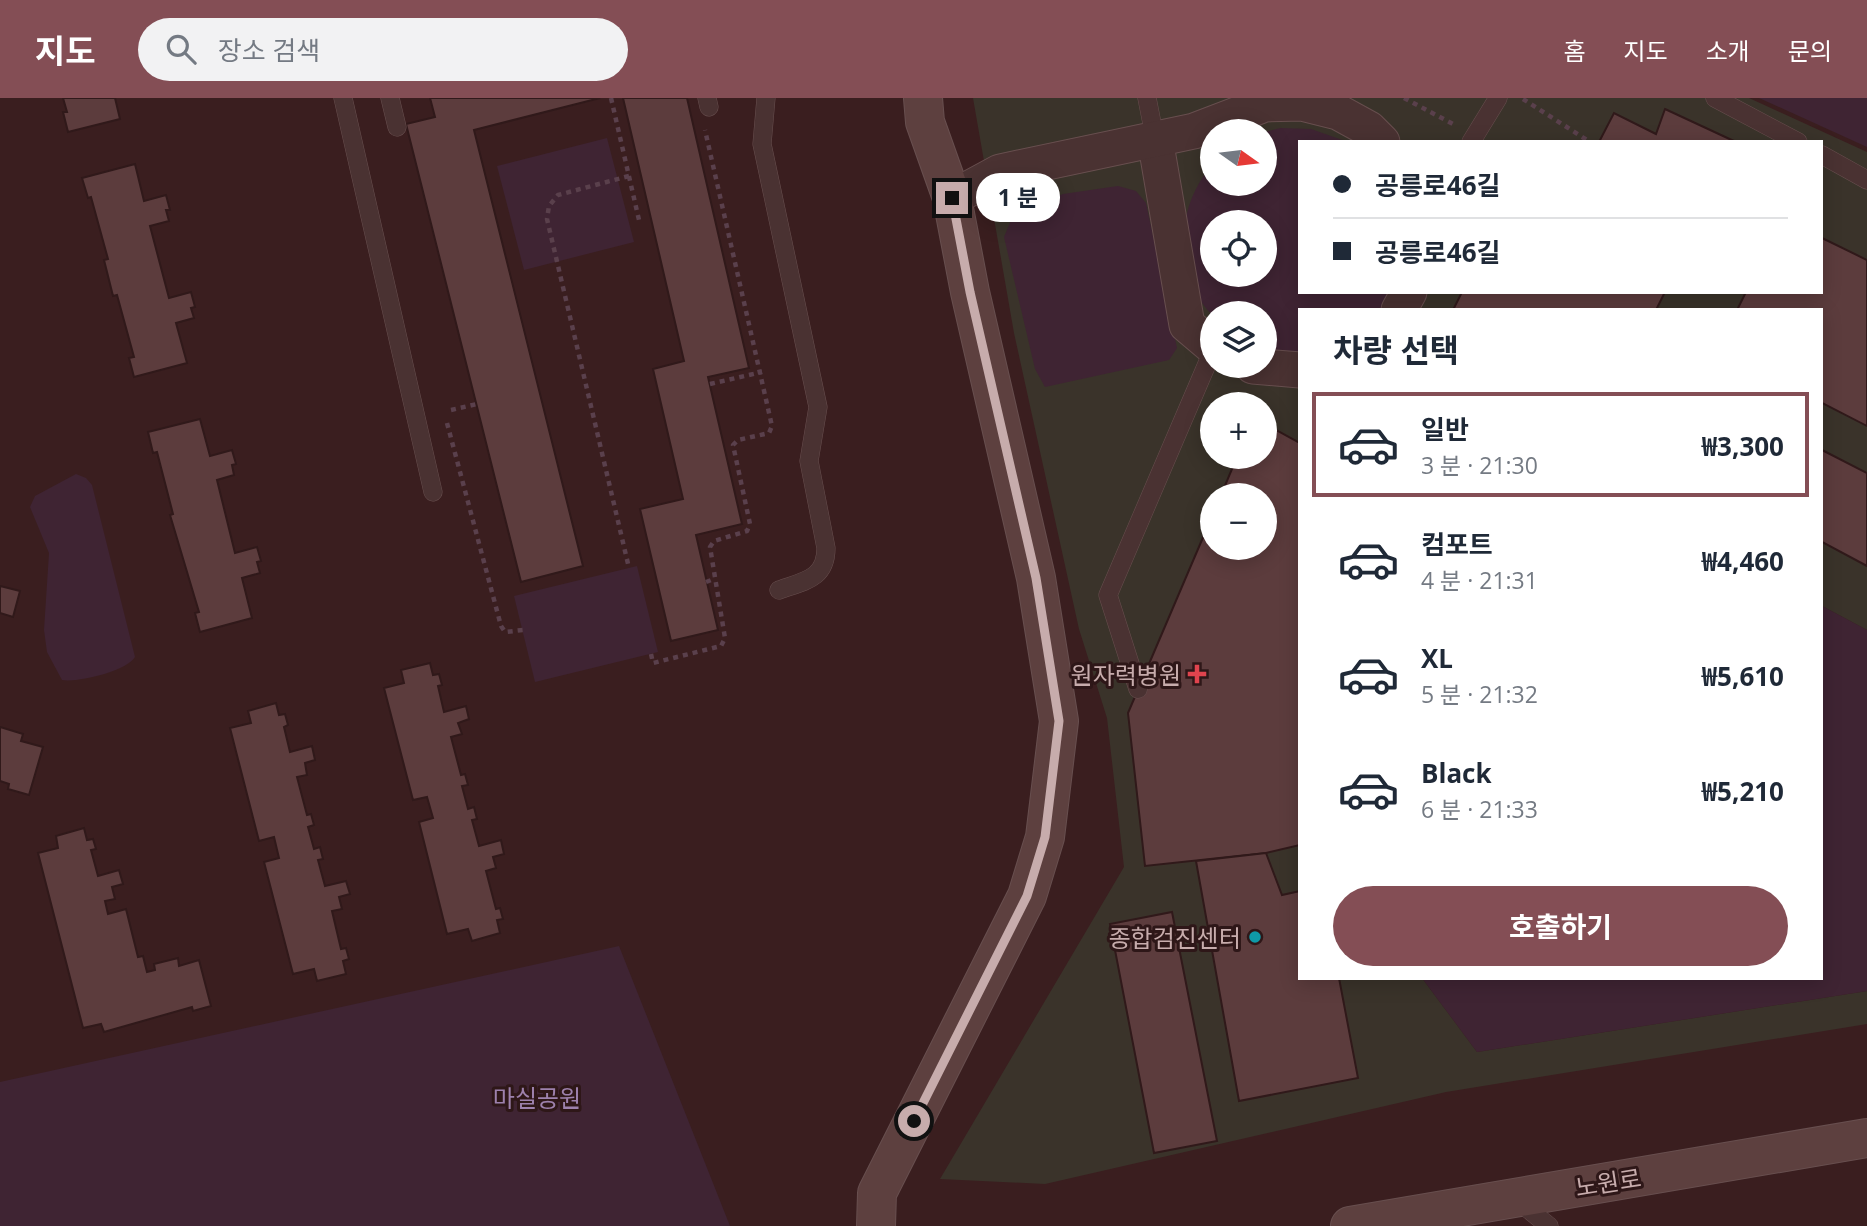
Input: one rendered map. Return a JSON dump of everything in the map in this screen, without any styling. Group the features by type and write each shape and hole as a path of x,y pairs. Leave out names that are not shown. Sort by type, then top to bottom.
{"street":[{"path":"876,1226 877,1193 1027,896 1045,837 1059,721 1036,578 970,292 952,198 925,122 923,98"},
{"path":"952,198 1000,172 1194,131 1265,104 1302,103 1338,111 1380,140"},
{"path":"1155,139 1187,325 1200,337"},
{"path":"1277,368 1298,370"},
{"name":"노원로","path":"1350,1226 1867,1138"}],"lane":[{"path":"343,98 433,492"},
{"path":"390,98 397,127"},
{"path":"766,98 762,144 818,407 809,461 826,561 817,576 779,590"},
{"path":"1147,98 1155,139"},
{"path":"1473,139 1498,98"},
{"path":"1715,98 1794,140"},
{"path":"1823,156 1867,180"},
{"path":"1139,689 1108,595 1201,378"},
{"path":"1515,1198 1549,1226"}],"path":[{"path":"611,98 639,220"},
{"path":"1404,98 1473,139"},
{"path":"1522,98 1587,140"},
{"path":"651,654 653,663 721,646 726,630 709,557 714,541 747,531 750,524 733,445 738,440 769,433 772,426 707,110"},
{"path":"629,176 558,195 549,206 547,219 629,568"},
{"path":"710,384 762,372"},
{"path":"451,410 477,404"},
{"path":"447,423 501,626 512,633 523,629"},
{"path":"706,582 714,579"}],"shaded area":[{"name":"원자력병원","path":"973,98 1749,98 1867,152 1867,630 1823,607 1823,308 1298,308 1298,980 1423,980 1477,1052 1867,991 1867,1024 1446,1092 1045,1184 940,1179 1124,867 1107,718 1079,629 1014,333"}],"green space":[{"path":"1759,98 1867,98 1867,147"},
{"path":"1278,129 1311,129 1342,140 1298,140 1298,294 1392,294 1382,308 1298,308 1298,363 1277,358 1277,301 1202,301 1190,281 1183,240 1191,200 1200,181 1200,196 1278,196"},
{"path":"607,138 634,242 524,270 497,166"},
{"path":"1118,186 1136,191 1146,203 1177,348 1169,360 1045,387 1035,369 1004,237 1014,213 1063,194"},
{"path":"76,474 86,478 92,485 135,657 122,667 90,678 62,680 47,652 44,630 49,553 30,507 35,496"},
{"path":"637,566 658,652 535,682 514,596"},
{"path":"1823,607 1867,630 1867,991 1477,1052 1423,980 1823,980"},
{"name":"마실공원","path":"619,946 730,1226 0,1226 0,1082"}],"building":[{"path":"63,98 115,98 120,119 68,132"},
{"path":"430,98 600,98 474,130 583,566 521,582 406,124 435,117"},
{"path":"623,98 687,98 749,368 708,377 742,524 696,535 718,630 671,641 640,509 683,499 653,369 684,361"},
{"path":"1665,109 1732,140 1600,140 1614,113 1656,134"},
{"path":"135,164 144,201 166,195 170,210 166,210 169,221 150,226 169,298 191,292 195,307 191,308 194,318 176,323 187,363 134,377 129,358 134,357 117,295 113,296 104,260 108,259 91,197 88,198 82,178"},
{"path":"1823,238 1867,260 1867,426 1823,404 1823,308 1738,308 1745,294 1823,294"},
{"path":"1461,294 1664,294 1657,308 1454,308"},
{"path":"200,419 210,456 232,450 236,464 232,465 234,475 217,480 235,553 257,547 261,561 257,562 260,573 242,578 252,618 200,632 195,613 199,612 170,515 173,514 157,452 153,453 148,432"},
{"path":"1277,431 1298,442 1298,845 1266,853 1145,866 1128,713 1200,544 1200,560 1277,560 1277,483 1226,483 1232,469 1277,469"},
{"path":"1823,451 1867,473 1867,566 1823,543"},
{"path":"0,586 20,591 13,617 0,613"},
{"path":"430,663 433,675 439,674 442,685 438,686 444,712 466,706 469,719 458,723 462,734 451,737 461,775 465,774 468,785 462,786 468,809 474,807 477,819 472,820 479,846 501,840 504,854 493,857 496,868 486,871 496,909 500,908 503,919 497,920 500,933 472,941 468,929 447,934 419,822 433,818 427,797 413,800 384,688 404,683 401,670"},
{"path":"276,703 279,715 285,714 288,725 284,727 290,752 312,746 315,760 305,763 307,775 297,777 307,815 311,814 314,825 308,827 314,849 320,847 323,859 318,860 325,886 346,881 350,894 339,897 342,909 332,911 341,949 346,948 349,959 343,961 346,974 317,981 314,969 293,974 264,862 279,858 274,837 259,841 230,728 251,723 248,711"},
{"path":"0,727 23,734 21,741 43,747 29,795 8,789 9,784 0,781"},
{"path":"84,828 87,840 93,839 96,849 91,850 98,876 119,870 123,884 112,887 115,899 105,901 108,914 126,909 138,957 143,956 147,972 155,970 154,964 178,958 179,966 199,960 211,1006 193,1011 192,1007 104,1032 101,1024 83,1028 38,853 58,848 56,836"},
{"name":"종합검진센터","path":"1266,853 1282,895 1298,891 1298,980 1339,980 1358,1078 1239,1101 1196,861"},
{"name":"종합검진센터","path":"1172,912 1217,1141 1154,1153 1110,924"}],"place":[{"name":"원자력병원","path":"1197,674"},
{"name":"종합검진센터","path":"1255,937"}],"route":[{"path":"914,1121 1027,896 1045,837 1059,721 1036,578 970,292 952,198"}]}
